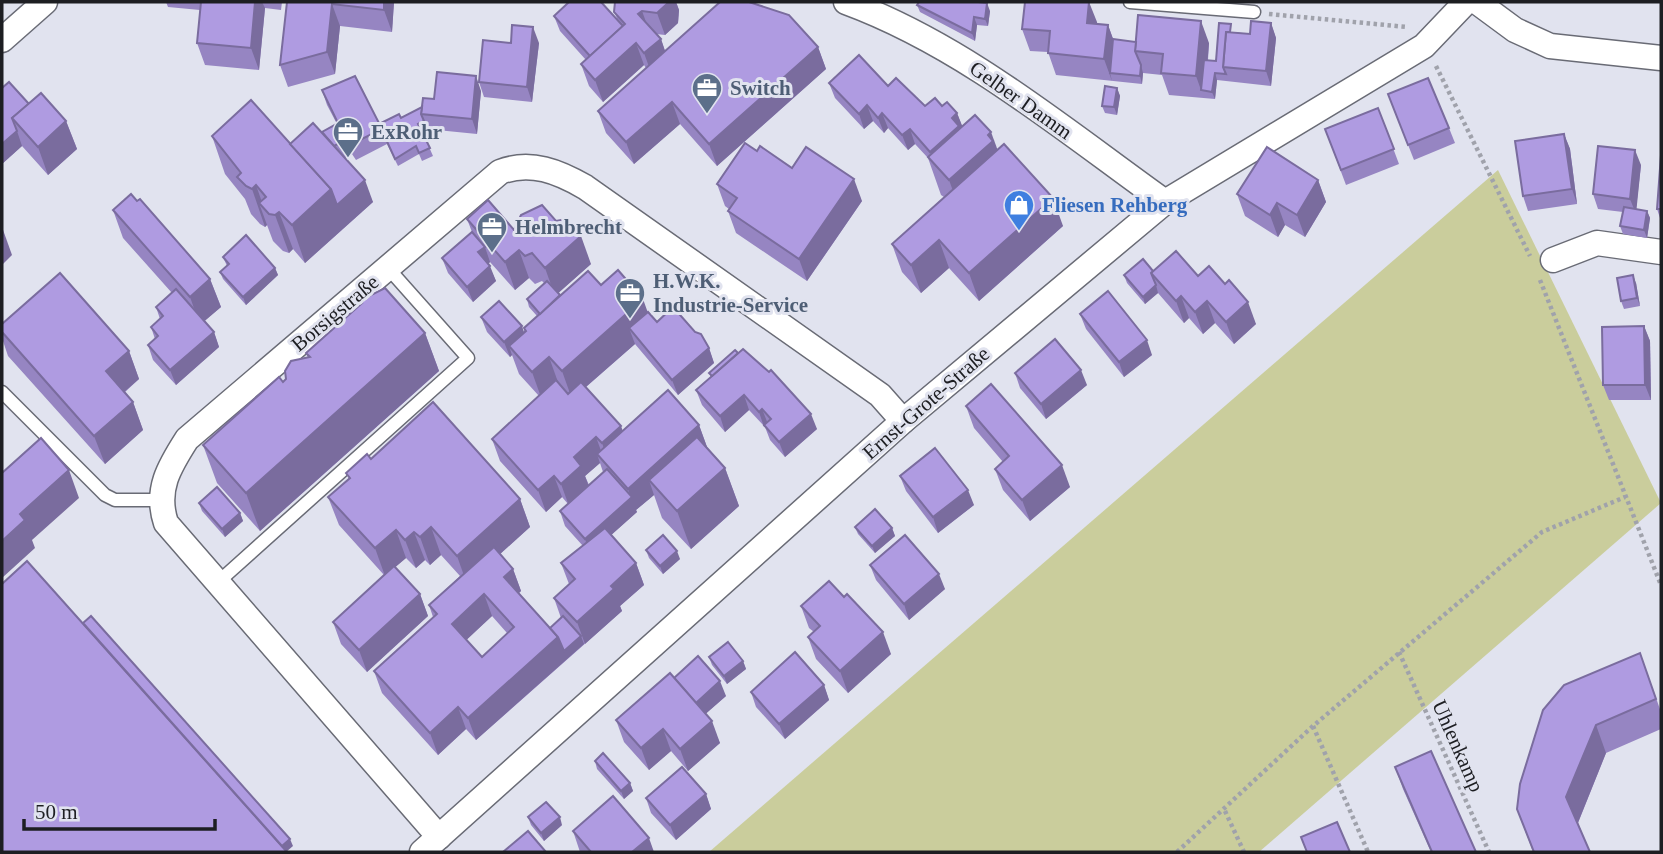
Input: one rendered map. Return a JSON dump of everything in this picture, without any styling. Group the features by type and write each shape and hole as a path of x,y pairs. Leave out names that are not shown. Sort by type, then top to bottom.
{"street":[{"path":"2,40 45,2"},
{"name":"Gelber Damm","path":"846,2 876,6 965,60 1165,202"},
{"name":"Ernst-Grote-Straße","path":"431,845 903,421 1165,202 1424,46 1466,2"},
{"path":"1477,2 1515,30 1550,46 1661,58"},
{"name":"Borsigstraße","path":"160,500 166,474 187,439 500,172 525,166 557,172 585,187 880,395 903,421"},
{"path":"1553,260 1597,243 1661,252"},
{"path":"160,500 166,523 431,845"}],"lane":[{"path":"1130,2 1254,12"},
{"path":"216,584 468,358 388,268"},
{"path":"2,392 105,495 115,500 160,500"}],"path":[{"path":"1254,12 1412,27"},
{"path":"1434,60 1530,257 1661,585"},
{"path":"1177,852 1225,811 1313,726 1542,532 1625,497"},
{"name":"Uhlenkamp","path":"1399,652 1489,852"},
{"path":"1313,726 1368,852"},
{"path":"1225,811 1244,852"}],"green space":[{"path":"1498,170 1661,503 1259,852 709,852"}],"building":[{"path":"201,2 255,2 251,48 197,43"},
{"path":"287,2 384,2 384,10 332,4 327,52 280,65"},
{"path":"569,2 601,2 623,26 590,56 554,16"},
{"path":"615,2 669,2 657,13 642,11 638,14 661,39 644,53 636,43 595,80 581,64 625,24 614,12"},
{"path":"720,2 749,2 789,15 818,47 709,144 672,102 626,142 598,111"},
{"path":"919,2 987,3 985,19 974,17 972,33 917,5"},
{"path":"1025,2 1089,2 1087,23 1108,25 1104,59 1048,53 1050,31 1022,29"},
{"path":"1138,15 1201,21 1196,76 1161,73 1163,54 1135,51"},
{"path":"1251,21 1271,23 1266,71 1223,67 1226,32 1250,34"},
{"path":"1219,23 1231,24 1230,32 1226,32 1223,67 1226,74 1215,73 1212,92 1201,90 1204,60 1216,61"},
{"path":"512,25 533,27 527,87 479,82 483,40 511,43"},
{"path":"1113,39 1136,42 1135,51 1141,65 1140,76 1110,73"},
{"path":"859,55 888,86 896,78 925,106 935,98 942,106 947,102 957,113 952,118 959,126 930,152 910,129 902,135 882,113 878,118 867,105 859,114 829,83"},
{"path":"437,72 476,76 472,119 421,114 423,98 434,99"},
{"path":"355,76 382,129 350,145 347,139 334,146 322,132 338,123 322,90"},
{"path":"1428,78 1449,128 1408,145 1388,94"},
{"path":"9,82 29,104 12,118 17,131 2,144 2,88"},
{"path":"1105,86 1117,88 1114,107 1102,106"},
{"path":"41,93 66,121 38,147 12,118"},
{"path":"251,100 331,189 292,225 279,212 275,215 269,214 259,203 266,197 256,185 252,189 237,177 241,173 212,136"},
{"path":"422,107 424,121 418,124 430,148 419,153 416,146 395,159 379,124 399,114 401,118"},
{"path":"1378,108 1394,149 1341,170 1325,129"},
{"path":"975,115 991,132 988,135 993,141 949,180 928,157"},
{"path":"313,123 365,180 337,205 331,189 290,144"},
{"path":"1564,134 1572,189 1523,196 1515,141"},
{"path":"745,143 757,151 760,146 792,168 806,147 854,179 799,259 728,211 737,198 717,184"},
{"path":"1004,144 1053,198 969,273 939,240 911,265 892,244"},
{"path":"1598,146 1635,150 1630,199 1593,194"},
{"path":"1267,147 1318,180 1297,215 1277,203 1270,215 1237,194"},
{"path":"1661,155 1661,209 1657,209"},
{"path":"131,194 137,201 140,199 210,279 190,297 113,210"},
{"path":"488,200 514,230 521,215 542,205 556,221 566,219 581,236 545,268 532,253 525,256 519,250 505,262 467,219"},
{"path":"1624,207 1647,211 1644,230 1620,226"},
{"path":"472,232 485,247 478,252 490,266 467,287 442,258"},
{"path":"246,235 275,268 243,297 220,272 229,264 223,257"},
{"path":"1176,251 1198,276 1209,266 1225,284 1229,280 1248,302 1226,322 1207,301 1195,312 1181,296 1176,301 1151,273"},
{"path":"1143,259 1153,271 1151,273 1156,285 1143,297 1124,275"},
{"path":"618,270 643,299 562,371 549,357 532,372 509,346 526,331 524,328 588,271 601,285"},
{"path":"60,273 129,351 106,371 133,402 94,436 2,332 2,324"},
{"path":"1633,275 1637,298 1621,301 1617,278"},
{"path":"547,281 560,295 540,314 527,299"},
{"path":"385,288 425,333 246,493 203,445 279,377 283,382 291,361 310,357 306,353 362,303 359,301"},
{"path":"176,289 214,332 170,370 148,345 158,336 151,327 163,316 156,307"},
{"path":"1108,291 1147,340 1119,362 1080,314"},
{"path":"499,301 522,326 504,342 481,317"},
{"path":"673,307 695,332 701,334 709,348 672,380 629,328 648,312 657,322"},
{"path":"1644,326 1645,385 1603,385 1602,327"},
{"path":"1055,339 1081,370 1041,404 1015,373"},
{"path":"743,349 769,372 771,370 811,414 779,442 764,425 771,419 762,409 759,412 744,395 720,416 696,390"},
{"path":"735,350 738,353 712,376 709,373"},
{"path":"556,380 568,394 581,382 621,426 602,443 596,437 574,457 581,466 561,484 554,476 538,490 492,439"},
{"path":"991,384 1062,465 1022,500 995,469 1009,456 966,406"},
{"path":"668,390 699,425 628,489 597,454"},
{"path":"433,402 520,499 457,556 431,527 420,537 414,532 405,540 396,530 375,548 328,497 350,478 346,473 367,454 371,459"},
{"path":"697,437 725,468 677,511 649,480"},
{"path":"41,438 69,470 20,514 25,520 2,541 2,473"},
{"path":"935,448 968,490 933,517 900,476"},
{"path":"607,469 632,497 585,539 560,511"},
{"path":"217,487 240,513 222,529 199,503"},
{"path":"875,509 892,528 872,546 855,527"},
{"path":"605,528 636,563 611,586 614,589 577,622 554,598 575,579 561,563"},
{"path":"663,535 677,551 660,566 646,550"},
{"path":"905,535 939,574 904,604 870,565"},
{"path":"494,547 513,569 504,577 558,637 468,718 458,707 430,733 374,671 437,614 429,605","holes":["484,594 514,627 482,657 452,624"]},
{"path":"27,561 287,852 2,852 2,584"},
{"path":"394,566 420,594 359,650 333,622"},
{"path":"829,581 844,597 847,594 883,632 840,671 808,637 820,626 801,606"},
{"path":"91,616 290,839 282,846 83,623"},
{"path":"563,616 581,636 564,651 558,637 550,628"},
{"path":"728,642 743,661 724,676 709,657"},
{"path":"795,652 824,685 779,724 751,692"},
{"path":"1640,653 1656,699 1596,725 1566,797 1590,852 1534,852 1517,809 1520,784 1543,710 1564,685"},
{"path":"698,656 720,681 696,703 674,678"},
{"path":"670,673 712,721 680,749 663,729 641,748 616,720"},
{"path":"1431,751 1476,852 1432,852 1395,767"},
{"path":"603,753 630,783 621,791 595,761"},
{"path":"682,767 706,794 670,825 646,798"},
{"path":"613,796 649,838 632,852 591,852 573,831"},
{"path":"546,802 560,817 541,833 528,817"},
{"path":"1337,822 1350,852 1307,852 1301,837"},
{"path":"528,831 546,852 503,852"}],"place":[{"name":"Switch","path":"707,115"},
{"name":"ExRohr","path":"348,159"},
{"name":"Fliesen Rehberg","path":"1019,232"},
{"name":"Helmbrecht","path":"492,254"},
{"name":"H.W.K. Industrie-Service","path":"630,320"}]}
